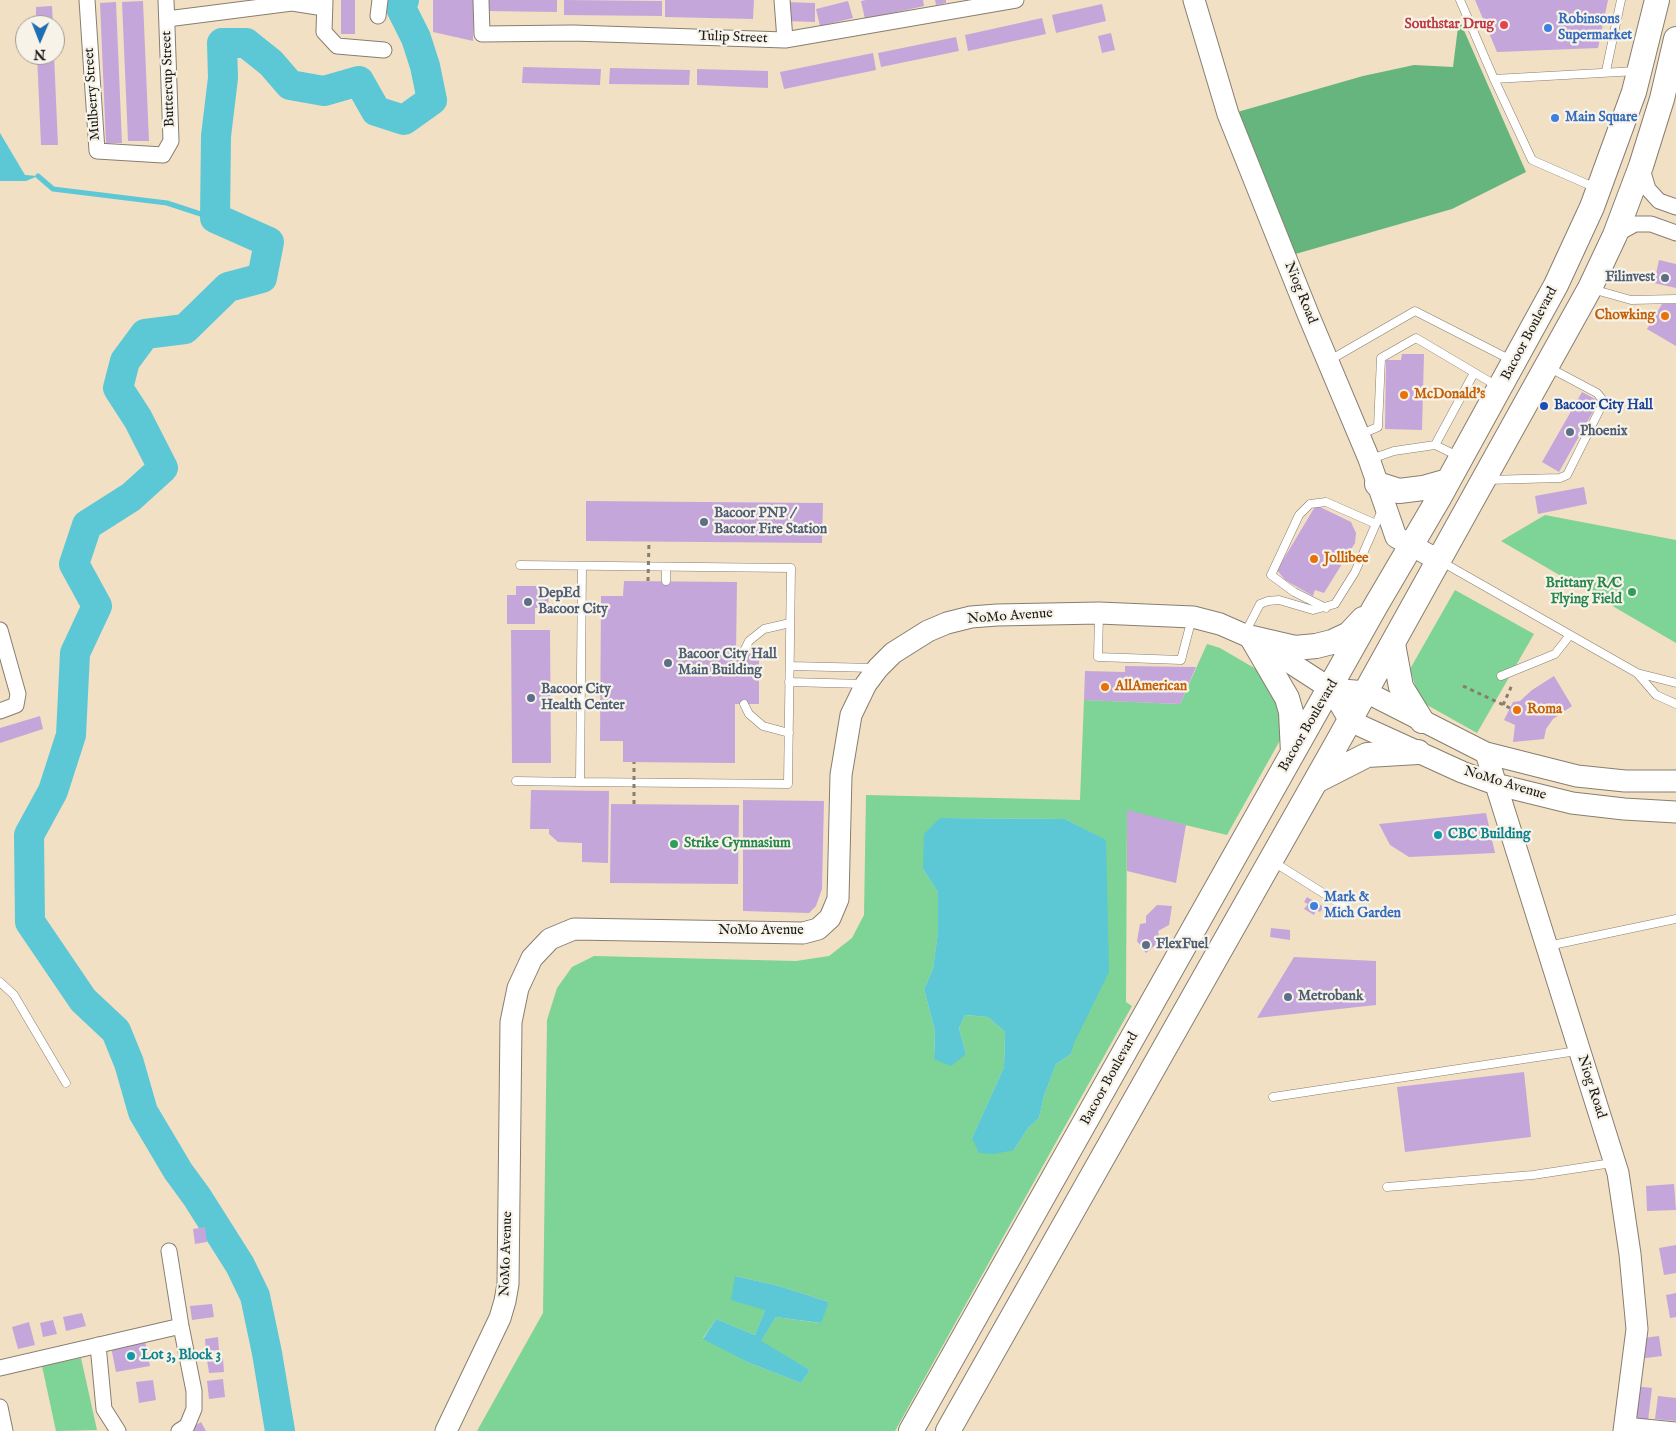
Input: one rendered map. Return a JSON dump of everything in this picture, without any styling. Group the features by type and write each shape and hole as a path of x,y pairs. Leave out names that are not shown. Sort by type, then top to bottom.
{"main road":[{"name":"Bacoor Boulevard","path":"912,1431 1375,607 1462,458 1556,285 1599,190 1639,71 1657,0"},
{"path":"948,1431 1440,561 1590,288 1615,235 1641,166 1676,39"},
{"path":"1639,71 1667,76"},
{"path":"1381,494 1423,488 1448,481"},
{"path":"1248,636 1295,648 1332,642 1348,634 1375,607"},
{"path":"1248,636 1287,698 1291,712 1293,753"},
{"path":"1393,644 1401,687 1422,721"},
{"path":"1316,781 1367,755 1418,752"}],"street":[{"name":"Mulberry Street","path":"87,0 97,151 163,155"},
{"name":"Buttercup Street","path":"163,155 172,141 166,0"},
{"path":"378,16 380,0"},
{"name":"Tulip Street","path":"481,0 482,34 573,33 785,40 1016,0"},
{"path":"782,0 785,40"},
{"name":"Niog Road","path":"1194,0 1228,114 1369,459 1396,537 1440,561"},
{"path":"167,19 292,3 324,4 324,32 337,46 384,50"},
{"path":"1641,166 1648,189 1659,201 1676,207"},
{"path":"1615,235 1635,224 1651,224 1676,233"},
{"name":"NoMo Avenue","path":"446,1431 500,1318 506,1301 508,1284 511,1022 518,988 532,958 550,939 574,929 803,933 818,928 830,918 838,899 840,784 845,743 851,715 872,676 910,641 947,623 971,617 1099,612 1193,617 1220,624 1248,636 1330,689 1350,721 1462,772 1495,784 1572,803 1676,812"},
{"path":"0,630 18,694 16,706 0,711"},
{"name":"NoMo Avenue","path":"1330,689 1366,692 1486,753 1577,776 1626,780 1676,781"},
{"name":"Niog Road","path":"1486,753 1618,1173 1630,1254 1637,1330 1624,1428"},
{"path":"169,1251 194,1391 194,1409 187,1426 179,1431"},
{"path":"0,1368 181,1326"},
{"path":"98,1345 104,1409 118,1431"},
{"path":"0,1407 5,1431"},
{"path":"1624,1428 1676,1430"}],"lane":[{"path":"1460,0 1532,160 1599,190"},
{"path":"1606,72 1621,0"},
{"path":"1494,78 1639,71"},
{"path":"1590,288 1632,300 1650,302 1676,299"},
{"path":"1328,362 1414,311 1515,362"},
{"path":"1359,435 1378,427 1381,358 1416,338 1500,388"},
{"path":"1485,480 1560,478 1567,476 1602,405 1602,399 1597,393 1548,367"},
{"path":"1435,445 1474,373"},
{"path":"1369,459 1394,452 1435,445 1462,458"},
{"path":"1248,636 1260,604 1268,601 1279,600 1313,610 1335,604 1355,572 1376,524 1381,494"},
{"path":"1326,608 1294,592 1270,575 1299,515 1310,504 1326,502 1376,524"},
{"path":"1440,561 1637,673 1676,683"},
{"path":"516,781 788,784 789,733 791,568 520,565"},
{"path":"580,782 582,566"},
{"path":"666,567 666,581"},
{"path":"1099,612 1098,657 1181,660 1193,617"},
{"path":"743,653 750,641 764,629 790,624"},
{"path":"1501,676 1555,654 1570,635"},
{"path":"790,666 872,676"},
{"path":"1637,673 1656,695 1676,704"},
{"path":"789,682 872,676"},
{"path":"744,704 749,714 763,726 789,733"},
{"path":"1271,860 1347,908"},
{"path":"1546,947 1676,919"},
{"path":"0,982 14,995 66,1083"},
{"path":"1273,1097 1579,1050"},
{"path":"1387,1186 1533,1175 1614,1162"}],"path":[{"path":"648,581 649,541"},
{"path":"1503,705 1518,669"},
{"path":"1463,686 1510,708"},
{"path":"634,762 634,804"}],"green space":[{"path":"1459,19 1526,172 1452,209 1292,255 1234,113 1363,76 1414,65 1453,67"},
{"name":"Brittany R/C Flying Field","path":"1545,515 1676,540 1676,643 1501,541"},
{"path":"1455,590 1534,634 1477,733 1420,701 1410,669"},
{"path":"1207,644 1220,648 1256,669 1267,678 1288,726 1227,835 1127,811 1126,1002 1132,1006 895,1431 477,1431 543,1313 547,1020 557,988 572,967 594,956 796,961 829,956 852,938 864,915 866,795 1080,800 1084,700 1180,704","holes":["940,818 1065,819 1105,840 1071,1054 1056,1064 1044,1096 1039,1118 1028,1128 1014,1150 972,1138 1004,1067 1005,1032 988,1017 965,1015 959,1028 966,1054 934,1059 935,1031 924,989 933,969 938,933 938,892 923,869","735,1276 779,1286 829,1302 820,1323 776,1317 760,1342 810,1370 801,1383 747,1362 703,1338 716,1319 755,1335 765,1310"]},
{"path":"81,1358 97,1430 56,1431 42,1366"}],"water":[{"path":"0,133 25,175 38,176 26,181 0,181"},
{"path":"940,818 1065,819 1106,840 1109,972 1074,1043 1071,1054 1056,1064 1044,1096 1039,1118 1028,1128 1014,1150 994,1154 979,1153 972,1138 1004,1067 1005,1032 988,1017 965,1015 959,1028 966,1054 951,1066 934,1059 935,1031 924,989 933,969 938,932 938,892 923,869 924,834"},
{"path":"735,1276 779,1286 829,1302 821,1323 776,1317 761,1341 810,1370 801,1383 747,1362 703,1339 716,1319 755,1335 765,1310 731,1300"}],"building":[{"path":"341,0 355,0 355,34 341,34"},
{"path":"433,0 474,0 473,41 433,32"},
{"path":"483,0 557,0 557,12 483,11"},
{"path":"564,0 662,1 662,16 564,15"},
{"path":"665,0 754,0 753,19 665,17"},
{"path":"923,0 924,6 865,19 861,1"},
{"path":"935,0 946,0 946,3 936,5"},
{"path":"1475,0 1608,0 1598,48 1497,52"},
{"path":"143,1 149,141 128,141 122,2"},
{"path":"848,1 853,18 820,26 816,9"},
{"path":"116,2 122,143 106,143 100,3"},
{"path":"785,2 815,3 815,22 784,21"},
{"path":"1102,4 1106,21 1056,33 1052,15"},
{"path":"52,6 52,15 36,15 36,7"},
{"path":"1042,18 1046,34 968,51 965,35"},
{"path":"1111,33 1115,50 1102,53 1098,36"},
{"path":"956,37 959,51 881,67 878,53"},
{"path":"873,53 876,70 784,89 780,72"},
{"path":"37,65 54,65 58,145 41,145"},
{"path":"523,67 601,69 600,85 522,83"},
{"path":"610,68 690,70 689,85 609,84"},
{"path":"697,69 768,71 768,88 697,85"},
{"name":"Filinvest","path":"1659,260 1676,264 1676,288 1654,283"},
{"name":"Chowking","path":"1662,304 1676,304 1676,346 1647,329"},
{"name":"McDonald's","path":"1402,354 1424,354 1422,430 1385,429 1386,360 1401,360"},
{"name":"Phoenix","path":"1582,392 1599,401 1559,472 1542,462"},
{"path":"1584,487 1587,504 1538,514 1535,496"},
{"name":"Bacoor PNP / Bacoor Fire Station","path":"586,501 823,503 822,543 586,541"},
{"name":"Jollibee","path":"1316,505 1351,522 1356,533 1355,543 1324,593 1315,590 1313,596 1285,580 1277,570"},
{"name":"Bacoor City Hall Main Building","path":"624,581 737,582 736,653 759,654 759,704 735,704 735,763 623,762 623,741 600,741 601,596 623,596"},
{"name":"DepEd Bacoor City","path":"516,586 549,586 548,608 535,608 535,624 507,624 507,595 516,595"},
{"name":"Bacoor City Health Center","path":"511,630 550,630 551,763 512,763"},
{"path":"1125,666 1196,667 1180,704 1084,700 1085,671 1125,672"},
{"path":"1554,676 1572,706 1553,719 1546,729 1544,739 1513,742 1515,725 1504,720 1513,702 1520,701 1532,690"},
{"path":"40,716 43,729 0,743 0,728"},
{"path":"531,790 609,791 608,863 582,862 582,843 558,842 549,834 549,829 530,829"},
{"path":"743,800 824,801 822,889 816,906 809,913 743,911"},
{"name":"Strike Gymnasium","path":"611,804 739,805 738,884 610,883"},
{"path":"1127,810 1186,825 1176,883 1127,871"},
{"name":"CBC Building","path":"1486,813 1495,853 1409,857 1390,845 1379,824"},
{"name":"Mark & Mich Garden","path":"1307,897 1324,907 1320,912 1316,910 1314,915 1304,909 1308,904 1304,902"},
{"path":"1157,905 1172,906 1169,925 1158,931 1160,941 1146,953 1137,941 1140,924 1146,923 1146,916"},
{"path":"1271,928 1290,930 1290,940 1270,937"},
{"path":"1294,957 1376,961 1376,1005 1257,1018"},
{"path":"1524,1072 1531,1137 1405,1152 1397,1087"},
{"path":"1674,1184 1676,1210 1647,1211 1646,1186"},
{"path":"205,1227 207,1242 195,1244 193,1229"},
{"path":"1676,1245 1676,1273 1664,1275 1659,1248"},
{"path":"1676,1293 1676,1317 1670,1318 1666,1295"},
{"path":"212,1304 214,1317 192,1320 190,1306"},
{"path":"82,1313 86,1326 66,1331 63,1317"},
{"path":"53,1320 57,1334 43,1337 40,1323"},
{"path":"29,1322 35,1345 18,1349 12,1327"},
{"path":"1659,1336 1662,1356 1638,1359 1636,1339"},
{"path":"218,1337 219,1350 206,1351 205,1339"},
{"name":"Lot 3, Block 3","path":"145,1341 150,1366 116,1372 111,1347"},
{"path":"223,1358 224,1372 209,1373 207,1360"},
{"path":"223,1379 225,1397 209,1399 207,1381"},
{"path":"153,1380 156,1400 139,1403 136,1382"},
{"path":"1635,1386 1652,1388 1648,1421 1631,1419"},
{"path":"1658,1396 1676,1398 1676,1421 1655,1419"},
{"path":"201,1422 206,1431 187,1431"}],"waterway":[{"path":"280,1431 255,1296 240,1265 197,1197 178,1171 143,1112 129,1063 116,1031 83,1000 30,922 29,835 53,791 71,735 75,653 97,606 74,564 87,525 131,497 163,468 138,419 118,388 125,361 145,334 185,329 228,287 262,278 269,242 215,218 216,136 223,78 222,43 246,43 271,63 290,85 324,91 359,81 376,111 404,120 432,100 425,66 416,38 401,8 404,0"},
{"path":"38,176 53,189 167,203 219,220"}],"place":[{"name":"Southstar Drug","path":"1504,25"},
{"name":"Robinsons Supermarket","path":"1548,28"},
{"name":"Main Square","path":"1555,118"},
{"name":"Filinvest","path":"1665,278"},
{"name":"Chowking","path":"1665,316"},
{"name":"McDonald's","path":"1404,395"},
{"name":"Bacoor City Hall","path":"1544,406"},
{"name":"Phoenix","path":"1570,432"},
{"name":"Bacoor PNP / Bacoor Fire Station","path":"704,522"},
{"name":"Jollibee","path":"1314,559"},
{"name":"Brittany R/C Flying Field","path":"1632,592"},
{"name":"DepEd Bacoor City","path":"528,602"},
{"name":"Bacoor City Hall Main Building","path":"668,663"},
{"name":"AllAmerican","path":"1105,687"},
{"name":"Bacoor City Health Center","path":"531,698"},
{"name":"Roma","path":"1517,710"},
{"name":"CBC Building","path":"1438,835"},
{"name":"Strike Gymnasium","path":"674,844"},
{"name":"Mark & Mich Garden","path":"1314,906"},
{"name":"FlexFuel","path":"1146,945"},
{"name":"Metrobank","path":"1288,997"},
{"name":"Lot 3, Block 3","path":"131,1356"}]}
